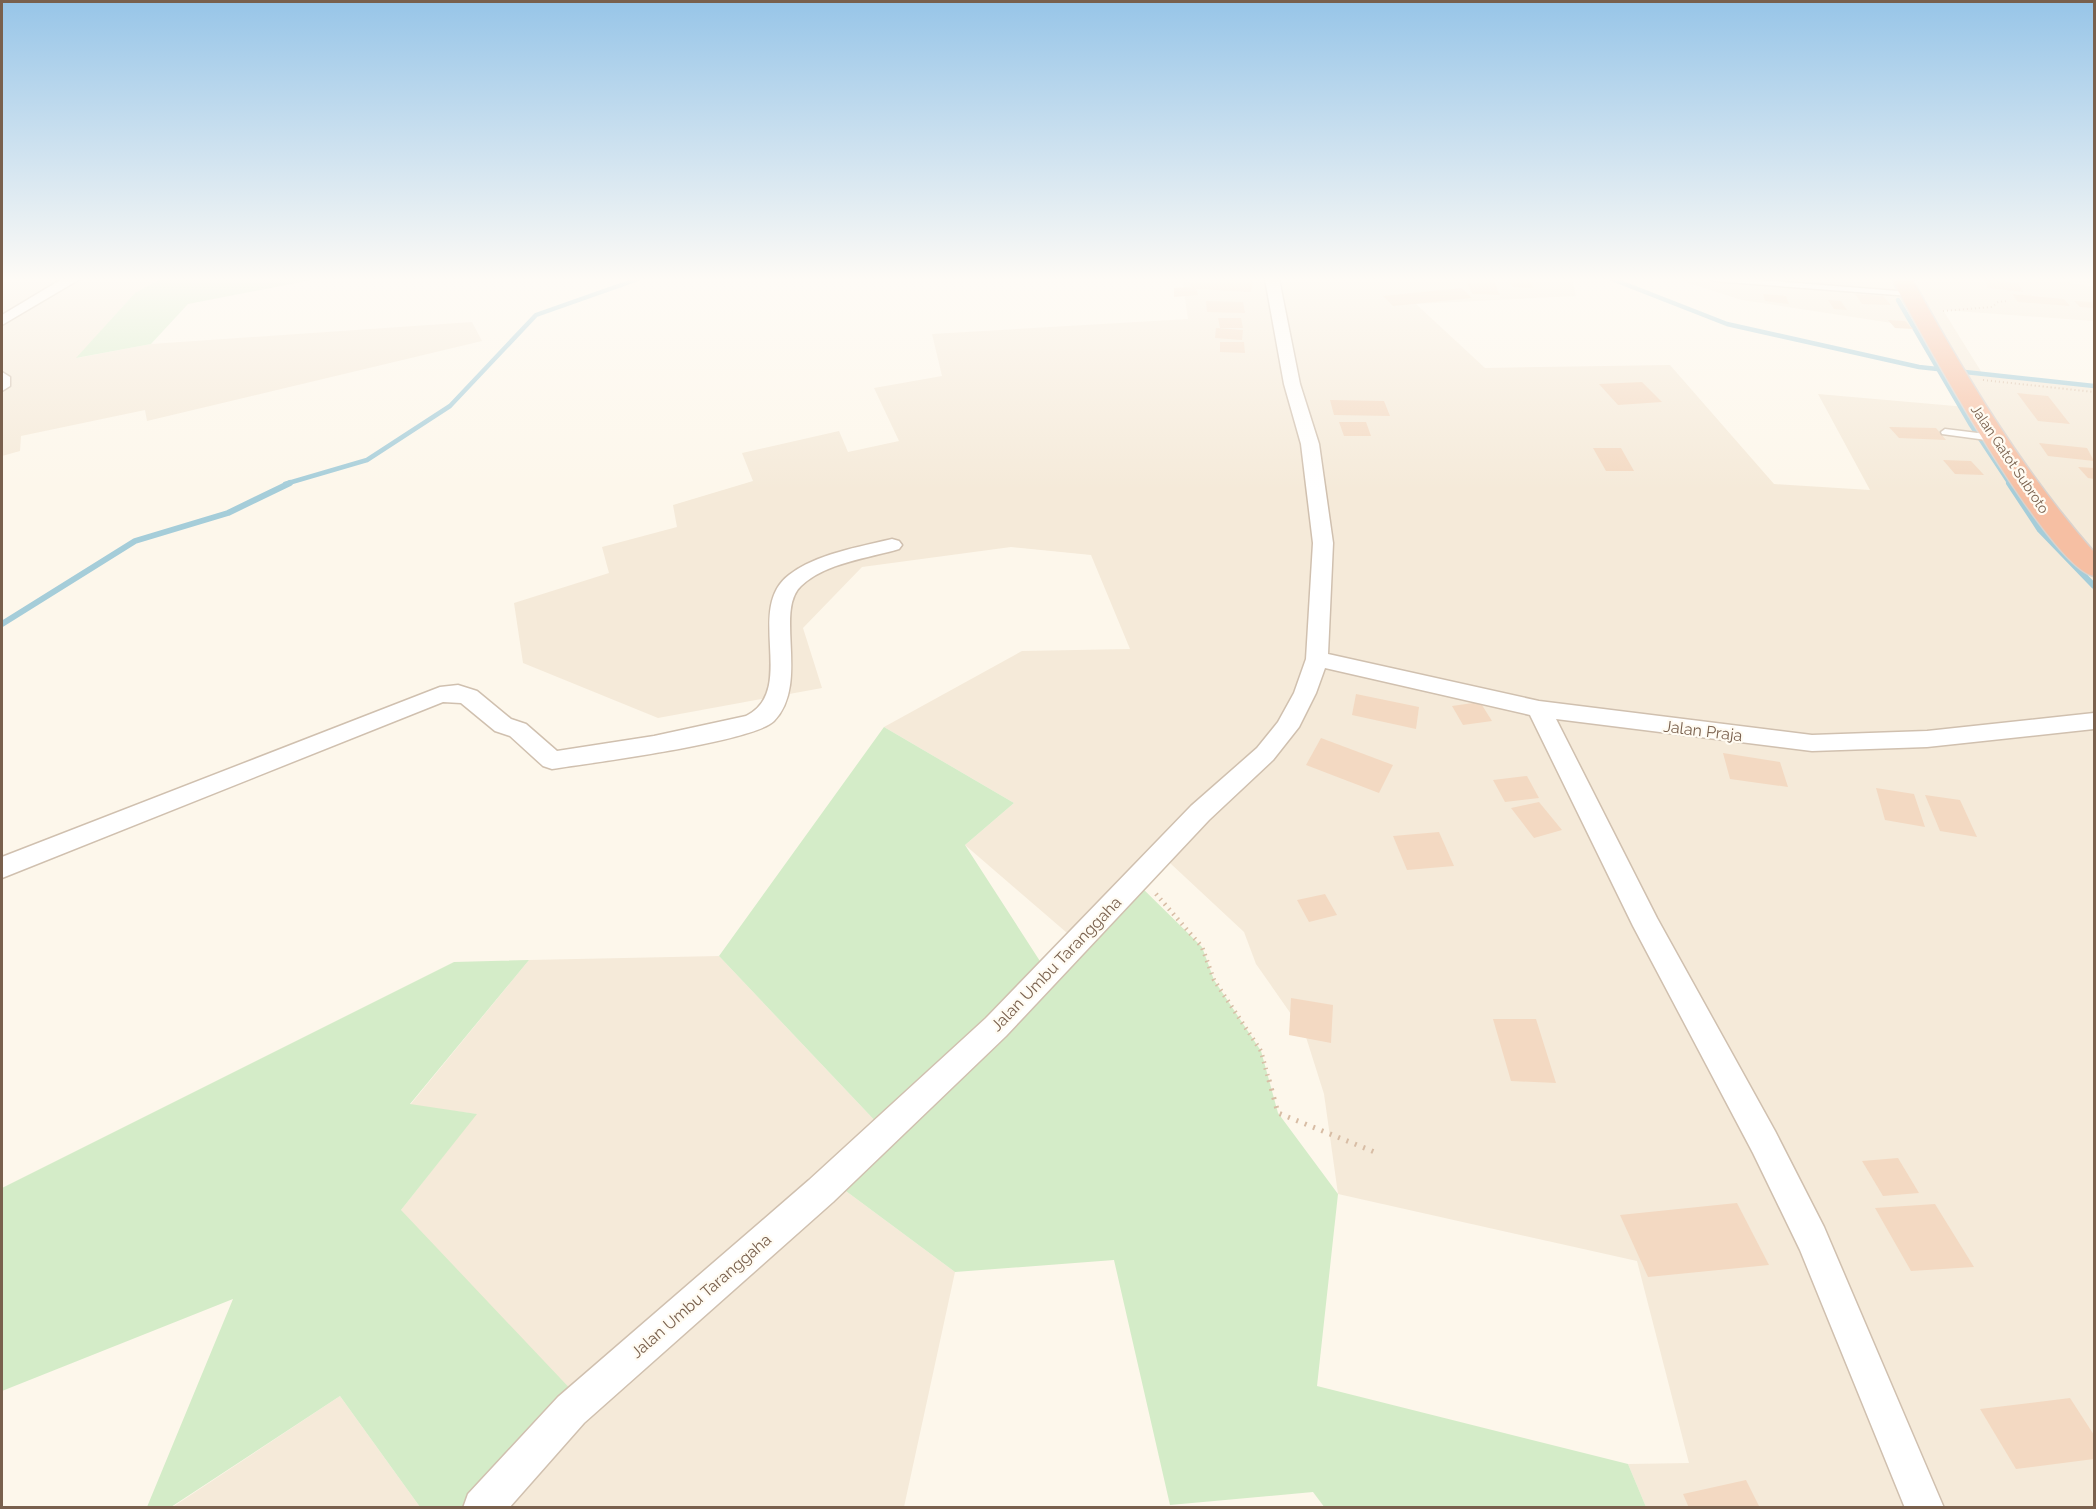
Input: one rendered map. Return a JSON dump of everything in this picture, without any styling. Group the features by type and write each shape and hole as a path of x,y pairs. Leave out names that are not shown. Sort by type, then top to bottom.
{"highway":[{"name":"Jalan Gatot Subroto","path":"1942,349 1956,373 1983,437 2094,567"}],"street":[{"name":"Jalan Umbu Taranggaha","path":"482,1508 571,1410 821,1191 996,1027 1200,813 1265,754 1287,727 1305,693 1317,660 1323,569 1320,510 1310,444 1292,384 1285,349"},
{"path":"2,377 2,386"},
{"path":"2,867 440,695 458,693 470,697 503,725 518,730 552,760 664,744 746,725 766,715 779,692 782,603 792,582 812,571 892,545"},
{"name":"Jalan Praja","path":"1317,660 1539,709 1812,743 1927,739 2094,721"},
{"path":"1539,709 1647,926 1764,1142 1812,1239 1925,1508"}],"lane":[{"path":"1945,432 1983,437"}],"path":[{"path":"1956,373 2094,392"},
{"path":"1139,876 1202,947 1214,980 1261,1051 1278,1113 1377,1153"}],"shaded area":[{"path":"2,349 85,349 77,358 122,349 447,349 147,421 145,410 21,436 20,451 2,456"},
{"path":"936,349 1465,349 1485,368 1670,365 1774,484 1870,490 1818,394 1978,408 1943,349 1967,349 1982,373 2094,386 2094,1507 1646,1507 1628,1464 1689,1463 1637,1261 1338,1194 1324,1094 1305,1034 1256,964 1244,932 1170,863 1088,951 965,845 1014,803 884,727 1022,651 1130,649 1091,555 1011,547 862,567 803,628 822,688 658,718 523,663 514,603 609,573 602,547 677,527 673,505 753,481 742,453 839,431 848,452 899,441 874,388 942,376"},
{"path":"719,956 880,1126 827,1177 955,1272 904,1507 472,1507 401,1210 476,1114 410,1105 529,960"},
{"path":"340,1396 420,1507 171,1508"}],"green space":[{"path":"84,349 122,349 76,358"},
{"path":"884,727 1014,803 965,845 1047,972 1134,880 1202,947 1214,980 1261,1051 1278,1113 1338,1194 1317,1386 1628,1464 1646,1507 1325,1508 1313,1492 1170,1505 1114,1260 955,1272 827,1177 880,1126 719,956"},
{"path":"529,960 410,1104 477,1114 401,1210 578,1397 472,1507 420,1507 340,1396 171,1507 147,1507 233,1299 2,1391 2,1188 454,962"}],"building":[{"path":"1220,349 1245,349 1245,353 1220,352"},
{"path":"1642,382 1662,402 1618,405 1599,384"},
{"path":"2017,393 2048,396 2070,424 2038,421"},
{"path":"1330,400 1384,401 1390,416 1334,415"},
{"path":"1339,422 1366,422 1371,436 1344,436"},
{"path":"1889,427 1936,428 1946,440 1899,438"},
{"path":"2039,443 2087,448 2094,461 2048,456"},
{"path":"1593,448 1621,448 1634,471 1606,471"},
{"path":"1943,460 1971,461 1984,475 1955,474"},
{"path":"2078,467 2094,468 2094,479 2088,478"},
{"path":"1356,694 1419,707 1416,729 1352,715"},
{"path":"1480,702 1492,721 1463,725 1452,706"},
{"path":"1321,738 1393,765 1379,793 1306,765"},
{"path":"1723,753 1780,762 1788,787 1730,779"},
{"path":"1527,776 1539,798 1505,802 1493,780"},
{"path":"1876,788 1914,794 1925,827 1885,820"},
{"path":"1925,795 1960,800 1977,837 1940,831"},
{"path":"1539,802 1562,830 1534,838 1511,808"},
{"path":"1439,832 1454,866 1407,870 1393,836"},
{"path":"1325,894 1337,915 1309,922 1297,900"},
{"path":"1291,998 1333,1005 1331,1043 1289,1035"},
{"path":"1493,1019 1536,1019 1556,1083 1511,1081"},
{"path":"1898,1158 1919,1193 1883,1196 1862,1161"},
{"path":"1737,1203 1769,1265 1648,1277 1620,1215"},
{"path":"1935,1204 1974,1267 1911,1271 1875,1208"},
{"path":"2070,1398 2094,1435 2094,1459 2016,1469 1980,1409"},
{"path":"1746,1480 1760,1508 1689,1508 1683,1494"}],"waterway":[{"path":"285,484 367,460 450,406 503,349"},
{"path":"1841,349 1938,369"},
{"path":"1927,349 1938,369"},
{"path":"1938,369 2094,386"},
{"path":"1938,369 1971,425 2010,484"},
{"path":"2,624 135,541 228,513 290,483"},
{"path":"2009,483 2040,530 2094,586"}]}
